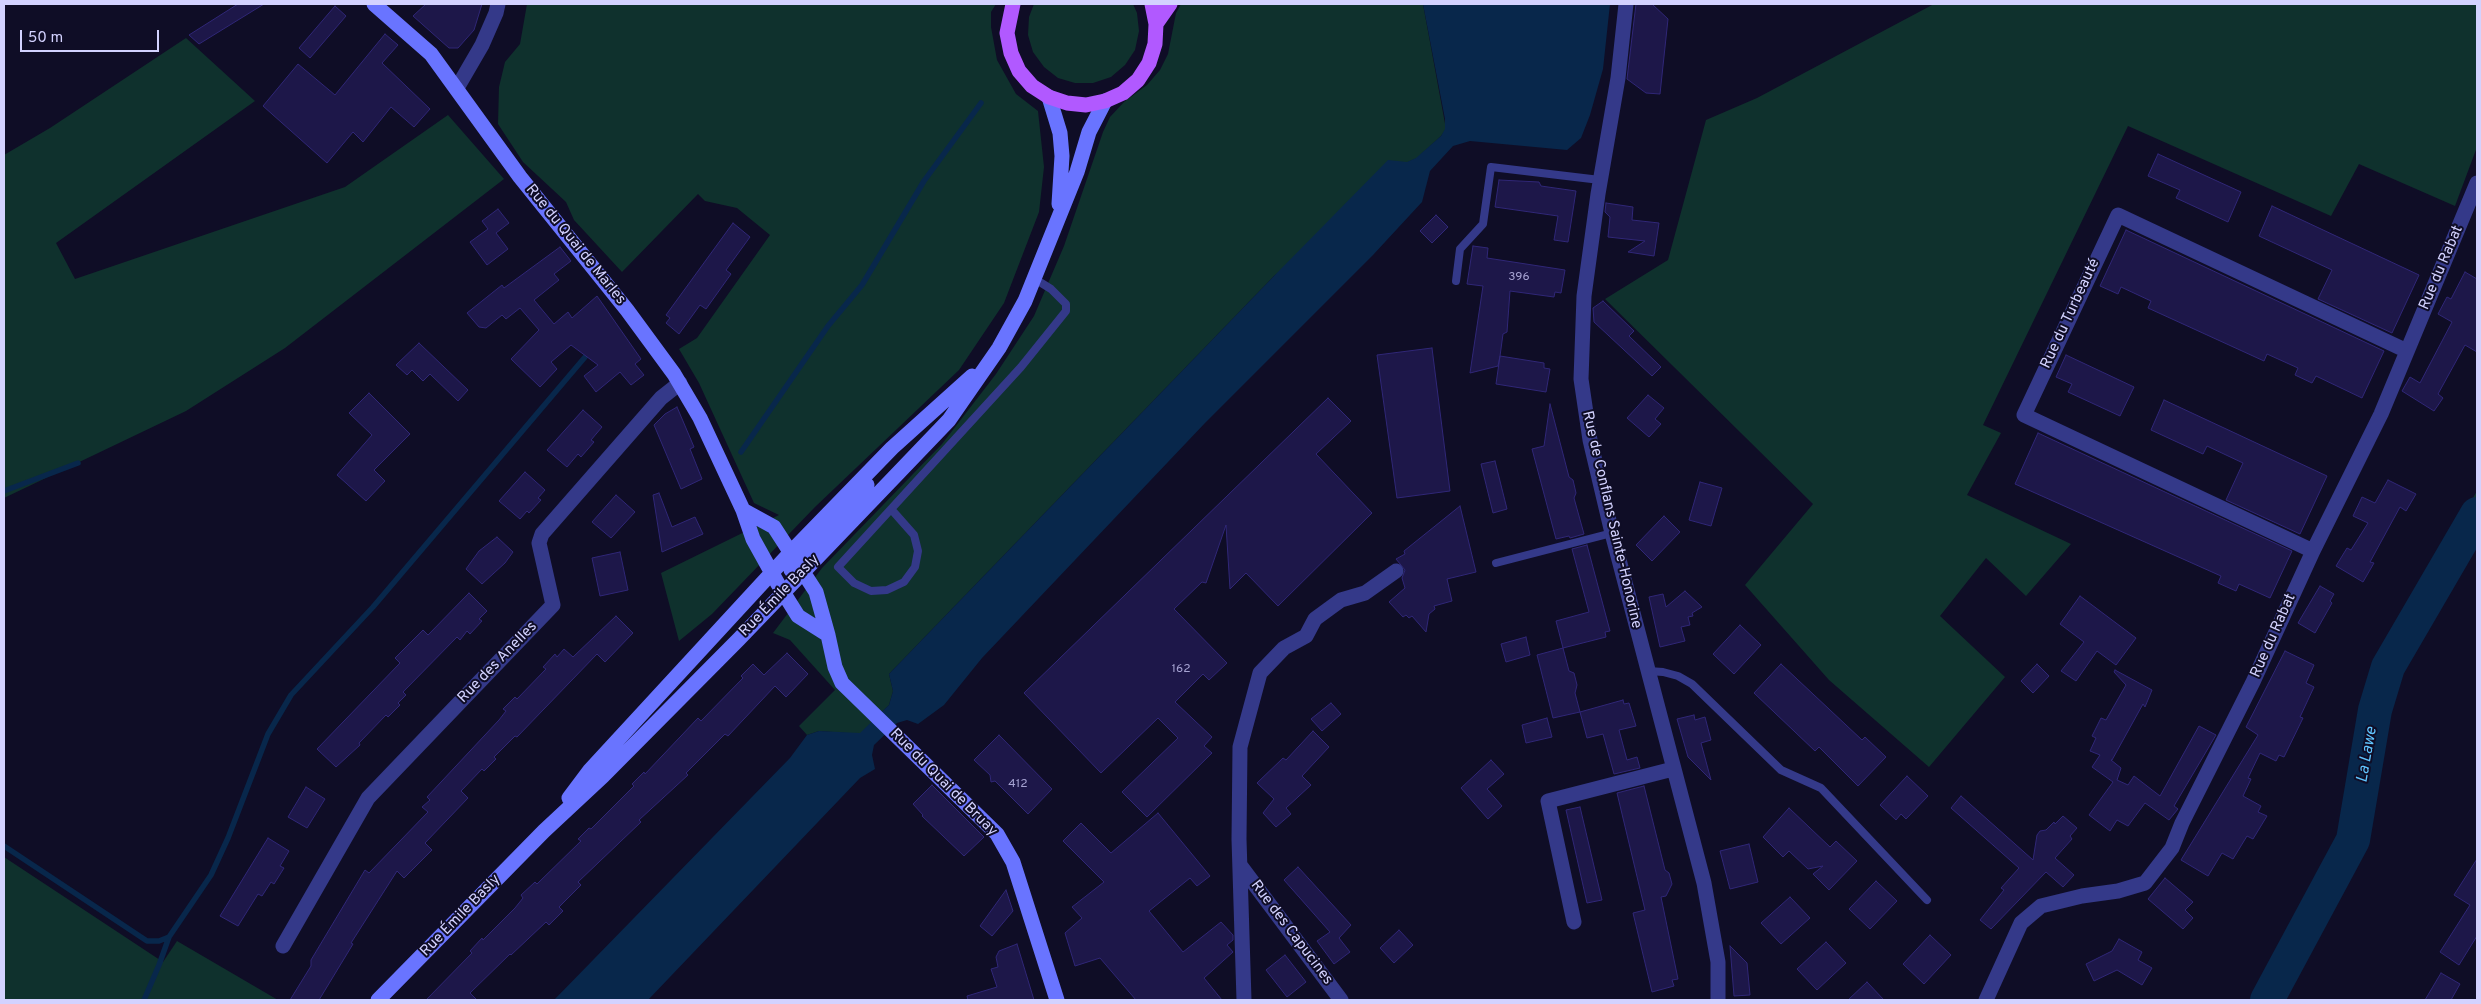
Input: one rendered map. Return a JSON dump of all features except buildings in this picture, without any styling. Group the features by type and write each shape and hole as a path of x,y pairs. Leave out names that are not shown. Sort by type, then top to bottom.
{"main road":[{"name":"Rue du Quai de Marles","path":"374,4 431,54 520,177 627,310 680,383 700,418 743,510"},
{"path":"1008,7 1007,33 1019,71 1032,86 1049,97 1067,103 1086,105 1105,101 1123,93 1138,80 1156,44 1156,24 1152,4"},
{"path":"1156,24 1170,4"},
{"path":"1049,97 1060,133 1062,156 1058,216"},
{"path":"1058,216 1076,172 1089,132 1105,101"},
{"name":"Rue Émile Basly","path":"797,563 949,420 999,348 1035,279 1058,216"},
{"name":"Rue Émile Basly","path":"797,563 853,505 892,448 950,398 999,348"},
{"path":"743,510 774,527 797,563 780,582"},
{"path":"743,510 753,539 780,582 798,616 828,635"},
{"name":"Rue du Quai de Bruay","path":"797,563 816,592 835,667 842,683 996,834 1014,862 1057,1000"},
{"name":"Rue Émile Basly","path":"378,1000 544,831 602,776 739,639 741,623 780,582"},
{"name":"Rue Émile Basly","path":"544,831 590,770 780,582"}],"street":[{"path":"457,88 482,45 498,4"},
{"name":"Rue de Conflans Sainte-Honorine","path":"1626,4 1618,78 1600,180 1584,296 1581,379 1590,440 1612,533 1705,889 1718,962 1718,1000"},
{"name":"Rue du Rabat","path":"1986,1000 2021,923 2041,906 2082,896 2118,892 2145,883 2172,848 2182,823 2253,682 2313,551 2370,437 2477,183"},
{"name":"Rue du Turbeauté","path":"2313,551 2024,415 2118,214 2407,351"},
{"name":"Rue des Anelles","path":"283,946 368,798 553,605 539,543 542,534 661,398 680,383"},
{"name":"Rue des Capucines","path":"1244,1000 1240,865 1240,747 1260,673 1284,648 1306,636 1315,619 1340,600 1364,593 1396,571"},
{"path":"1574,922 1548,801 1673,769"},
{"name":"Rue des Capucines","path":"1240,865 1341,1000"}],"lane":[{"path":"1456,281 1460,249 1483,224 1491,167 1600,180"},
{"path":"891,509 914,535 918,551 915,567 904,582 887,590 871,591 854,583 838,567 891,509 1021,367 1062,318 1066,304 1051,289 1035,279"},
{"path":"1496,563 1612,533"},
{"path":"1648,672 1663,672 1678,676 1692,684 1781,770 1821,788 1928,900"}],"green space":[{"path":"527,4 996,4 991,12 991,27 997,60 1016,94 1038,111 1044,167 1039,212 1004,303 959,370 815,507 712,614 679,641 661,573 779,515 754,503 699,383 679,349 697,338 770,235 737,208 705,201 698,194 622,272 574,220 566,202 523,162 498,124 499,87 505,62 520,44"},
{"path":"1034,4 1133,4 1137,13 1139,31 1135,50 1125,65 1111,77 1093,83 1075,83 1058,78 1044,67 1033,52 1028,35 1029,17"},
{"path":"1181,4 1423,4 1446,129 1417,158 1408,162 1274,276 889,674 893,691 889,705 860,734 819,731 807,735 799,726 835,690 790,640 773,633 822,568 942,444 996,374 1034,316 1064,246 1103,132 1110,117 1124,102 1147,85 1160,70 1168,54 1176,13"},
{"path":"1934,4 2477,4 2477,147 2455,206 2359,164 2331,216 2128,126 1983,425 2001,433 1967,495 2071,544 2026,596 1986,558 1940,616 2005,677 1929,767 1829,680 1745,585 1813,504 1605,299 1668,260 1706,120 1757,98"},
{"path":"186,38 255,101 56,243 75,279 345,187 448,115 504,179 285,348 186,411 4,498 4,155 50,128"},
{"path":"2477,491 2477,542 2468,559 2447,542"},
{"path":"4,857 163,962 177,941 278,1000 4,1000"}],"water":[{"path":"1423,4 1610,4 1603,69 1590,115 1581,138 1567,150 1470,141 1453,146 1430,171 1422,202 1373,255 1205,423 982,658 944,705 918,724 907,720 897,723 874,745 872,755 875,769 860,778 648,1000 554,1000 790,758 807,735 819,731 860,733 889,705 893,691 889,674 1274,276 1388,160 1407,162 1416,158 1441,136 1445,129 1445,119"}],"waterway":[{"path":"741,452 828,326 862,285 924,181 981,103"},
{"path":"144,1000 169,937 211,875 228,838 268,734 291,695 373,607 591,350"},
{"path":"4,491 78,463"},
{"name":"La Lawe","path":"2267,1000 2353,840 2375,710 2388,667 2477,514"},
{"path":"4,846 147,941 159,941 169,937"}]}
